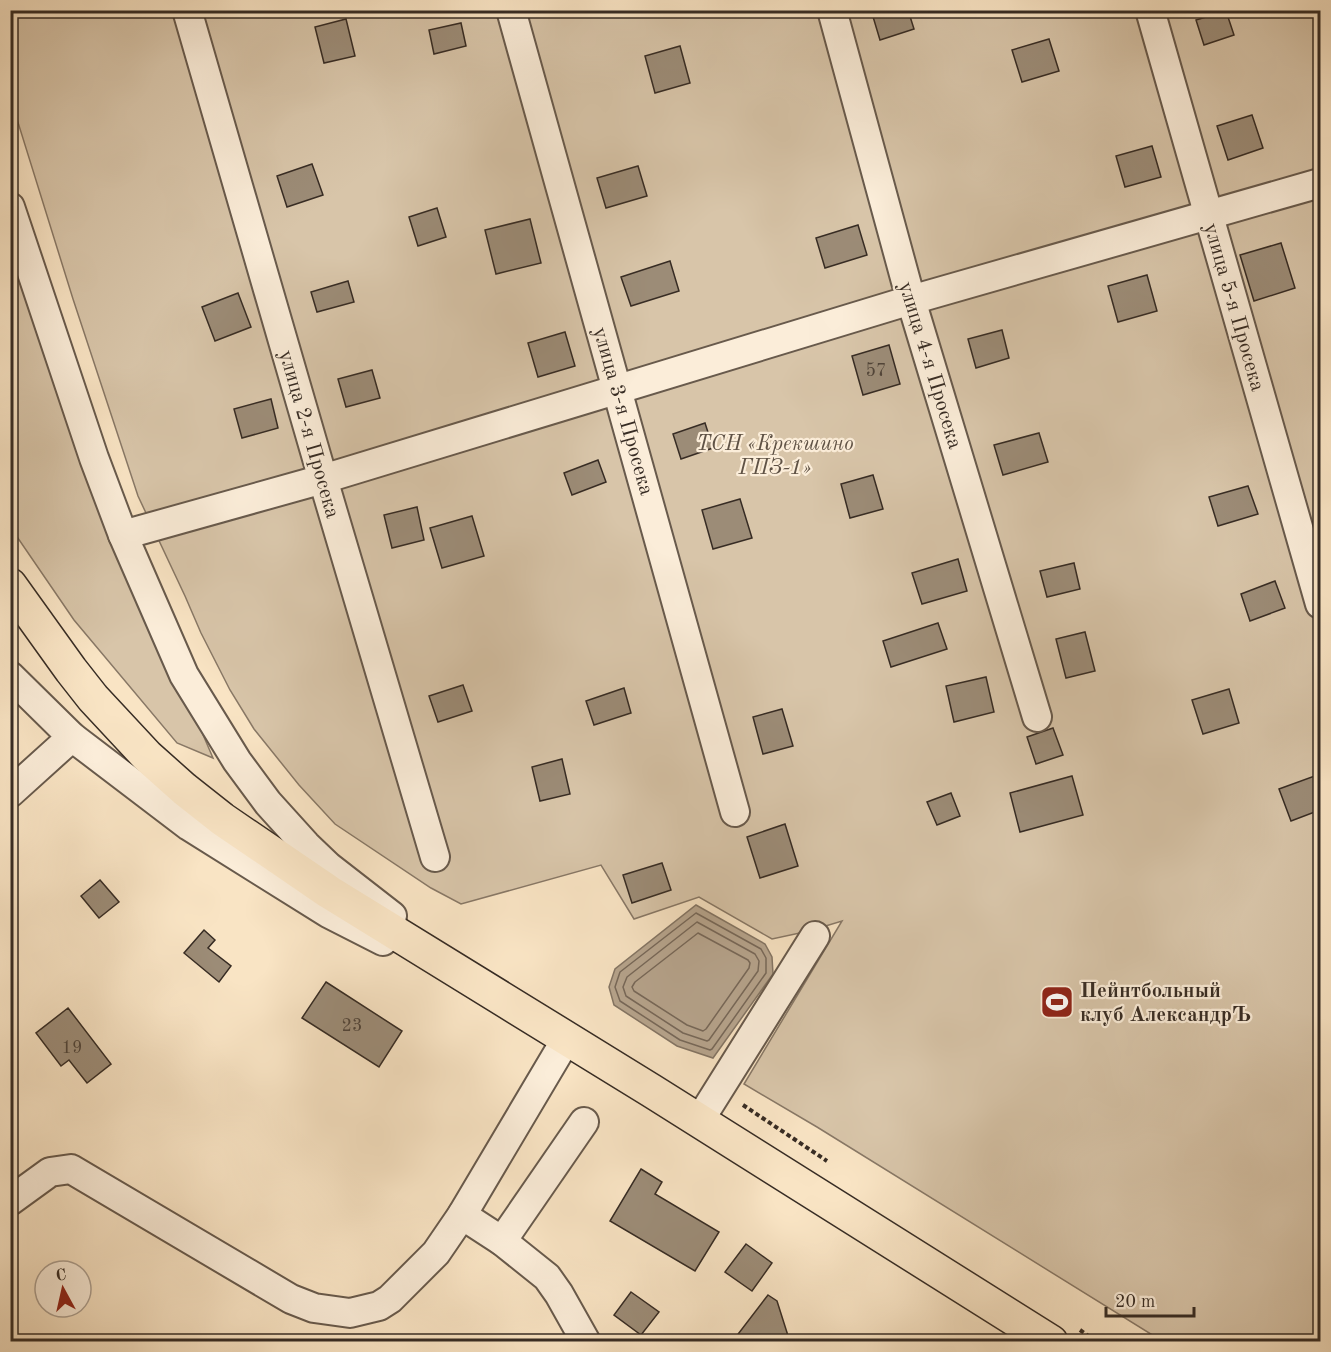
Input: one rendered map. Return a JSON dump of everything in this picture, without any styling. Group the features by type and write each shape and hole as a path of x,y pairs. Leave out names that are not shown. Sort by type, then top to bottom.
{"main road":[{"path":"10,585 93,698 147,756 222,819 329,892 1052,1341"}],"street":[{"name":"улица 2-я Просека","path":"187,10 435,857"},
{"name":"улица 3-я Просека","path":"511,10 735,812"},
{"name":"улица 4-я Просека","path":"832,10 911,300 1036,717"},
{"name":"улица 5-я Просека","path":"1150,10 1320,604"},
{"path":"123,535 323,479 911,300 1320,183"},
{"path":"10,207 94,458 123,535 184,675 237,761 268,803 306,845 329,867 476,982"},
{"path":"10,676 72,737 189,826 328,913 508,1002"},
{"path":"10,793 72,737"},
{"path":"699,1121 815,936"},
{"path":"10,1201 50,1172 71,1169 291,1299 314,1308 350,1313 379,1306 390,1299 436,1252 462,1215 567,1038"},
{"path":"502,1241 584,1122"},
{"path":"462,1215 502,1241 547,1277 586,1341"}],"green space":[{"name":"ТСН «Крекшино ГПЗ-1»","path":"10,11 1320,11 1320,1341 1162,1341 744,1084 842,921 772,939 699,897 634,919 601,865 461,904 431,888 335,824 299,785 254,729 230,690 138,496 11,100"},
{"path":"10,226 192,709 213,758 177,743 74,620 11,528"}],"water":[{"path":"696,905 765,944 772,957 773,974 713,1058 677,1046 614,1005 609,987 615,969"}],"building":[{"path":"556,10 581,10 558,16"},
{"path":"871,10 908,10 914,29 880,40"},
{"path":"1226,11 1234,35 1204,45 1196,20"},
{"path":"346,19 355,56 324,63 315,27"},
{"path":"461,23 466,46 434,54 429,30"},
{"path":"1049,39 1059,71 1022,82 1012,50"},
{"path":"680,46 690,83 655,93 645,56"},
{"path":"1252,115 1263,148 1228,160 1217,126"},
{"path":"1152,146 1161,177 1125,187 1116,156"},
{"path":"312,164 323,195 287,207 277,176"},
{"path":"638,166 647,196 606,208 597,178"},
{"path":"437,208 446,237 418,246 409,217"},
{"path":"530,219 541,263 496,274 485,230"},
{"path":"858,225 867,255 825,268 816,238"},
{"path":"1281,243 1295,288 1254,301 1240,255"},
{"path":"670,261 679,291 631,306 621,277"},
{"path":"1147,275 1157,311 1118,322 1108,286"},
{"path":"348,281 354,302 317,312 311,292"},
{"path":"238,293 251,327 215,341 202,307"},
{"path":"1002,330 1009,358 976,368 968,339"},
{"path":"565,332 575,366 538,377 528,343"},
{"path":"889,345 900,384 863,395 852,356"},
{"path":"372,370 380,398 346,407 338,379"},
{"path":"271,399 278,428 242,438 234,409"},
{"path":"705,423 713,448 681,459 673,434"},
{"path":"1039,433 1048,462 1003,475 994,445"},
{"path":"598,460 606,482 572,495 564,473"},
{"path":"873,475 883,509 850,518 841,484"},
{"path":"1248,486 1258,514 1218,526 1209,497"},
{"path":"740,499 752,538 713,549 702,510"},
{"path":"417,507 424,540 392,548 384,515"},
{"path":"472,516 484,556 442,568 430,528"},
{"path":"958,559 967,591 922,604 912,573"},
{"path":"1074,563 1080,589 1047,597 1040,571"},
{"path":"1275,581 1285,608 1250,621 1241,594"},
{"path":"938,623 947,649 891,667 883,641"},
{"path":"1085,632 1095,671 1066,678 1056,639"},
{"path":"986,677 994,712 954,722 946,686"},
{"path":"463,685 472,711 438,722 429,696"},
{"path":"624,688 631,713 594,725 586,701"},
{"path":"1229,689 1239,723 1203,734 1192,700"},
{"path":"782,709 793,746 763,754 753,717"},
{"path":"1053,728 1063,755 1036,764 1027,737"},
{"path":"562,759 570,794 540,801 532,767"},
{"path":"1320,774 1320,810 1291,821 1279,789"},
{"path":"1072,776 1083,815 1020,832 1010,793"},
{"path":"951,793 960,816 937,825 927,802"},
{"path":"785,824 798,866 760,878 747,837"},
{"path":"662,863 671,890 632,903 623,875"},
{"path":"100,880 119,902 99,918 81,896"},
{"path":"204,930 215,940 208,948 231,966 219,982 184,953"},
{"path":"326,982 402,1031 379,1067 302,1018"},
{"path":"68,1008 111,1064 87,1083 69,1060 61,1066 36,1033"},
{"path":"641,1169 662,1182 655,1194 719,1232 695,1271 610,1221"},
{"path":"746,1244 772,1263 752,1291 725,1272"},
{"path":"631,1292 659,1312 641,1335 614,1315"},
{"path":"768,1295 777,1301 790,1342 732,1342"}],"place":[{"name":"Пейнтбольный клуб АлександрЪ","path":"1057,1002"}]}
